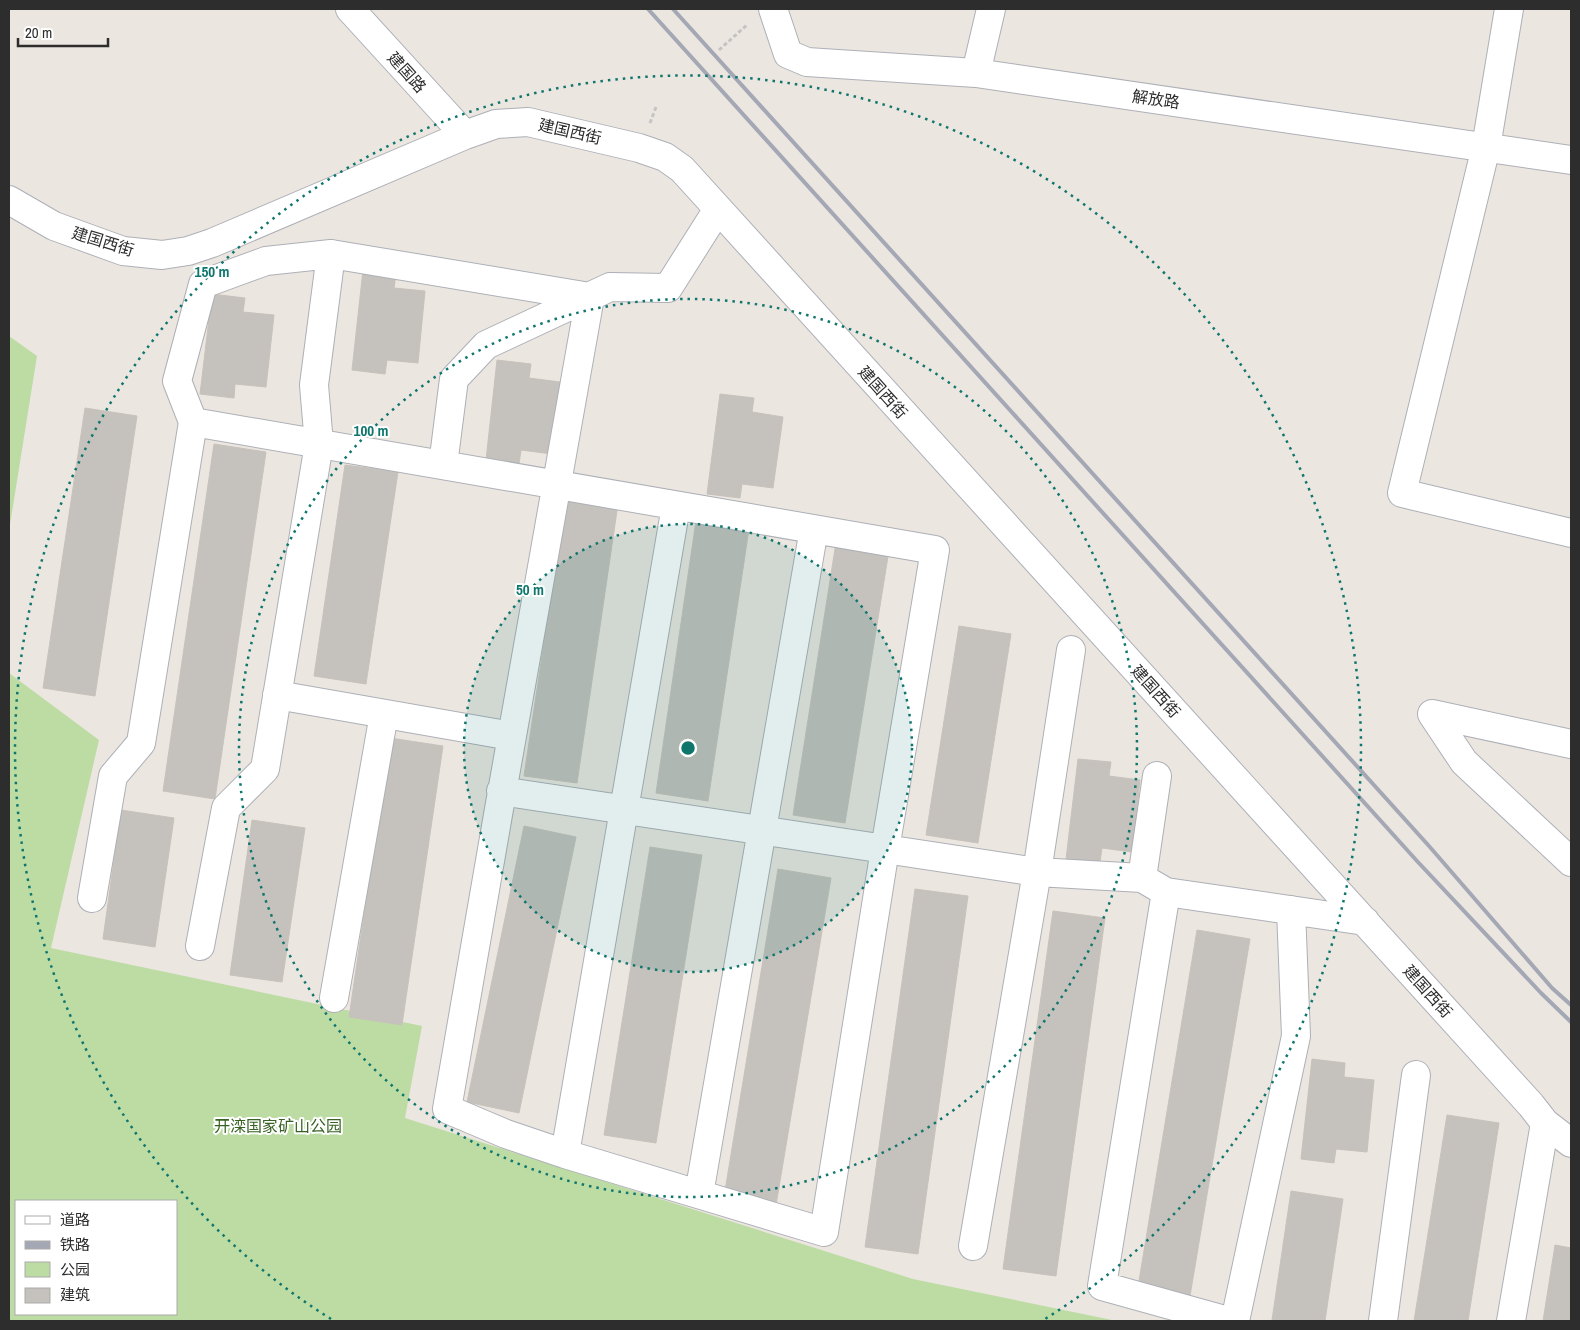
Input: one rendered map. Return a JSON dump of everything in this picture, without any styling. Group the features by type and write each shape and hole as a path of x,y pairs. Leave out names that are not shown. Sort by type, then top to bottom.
{"street":[{"name":"建国路","path":"350,9 465,135"},
{"path":"976,73 991,9"},
{"path":"1509,9 1486,147 1402,493 1571,533"},
{"name":"解放路","path":"763,15 788,54 807,62 976,73 1571,160"},
{"name":"建国西街","path":"9,200 54,226 123,251 162,255 188,251 212,243 465,135 496,124 528,122 639,148 665,157 682,169 1365,921 1531,1105 1545,1123 1571,1143"},
{"path":"443,466 454,379 486,345 610,287 668,288 718,210"},
{"path":"92,898 113,776 141,743 193,422 177,381 203,284 266,261 331,254 590,297"},
{"path":"200,946 226,808 264,769 318,444 314,385 331,254"},
{"path":"193,422 443,466 556,485 676,506 814,529 935,550 824,1232 565,1154 506,1134 447,1109 501,790 511,736 556,485 590,297"},
{"path":"565,1154 676,506"},
{"path":"700,1194 814,529"},
{"path":"973,1246 1037,872 1071,650"},
{"path":"277,695 511,736"},
{"path":"334,998 384,714"},
{"path":"1571,744 1432,714 1464,762 1571,862"},
{"path":"1142,878 1157,776"},
{"path":"501,790 1037,872 1142,878 1166,892 1365,921"},
{"path":"1166,892 1102,1286 1228,1321"},
{"path":"1235,1321 1296,1036 1291,910"},
{"path":"1383,1321 1416,1075"},
{"path":"1511,1321 1545,1123"}],"path":[{"path":"720,50 763,15"}],"green space":[{"path":"9,336 37,356 9,531"},
{"name":"开滦国家矿山公园","path":"9,673 99,740 51,948 422,1026 405,1118 913,1279 1117,1321 9,1321"}],"building":[{"path":"363,270 396,274 394,288 425,291 418,363 387,360 385,374 352,370"},
{"path":"212,294 245,298 243,312 274,315 266,387 235,384 234,398 200,394"},
{"path":"497,360 531,364 529,378 560,382 552,454 521,450 519,464 486,460"},
{"path":"720,394 754,398 752,412 783,417 773,488 742,484 740,498 707,494"},
{"path":"85,408 137,416 95,696 43,688"},
{"path":"214,444 266,452 215,799 163,791"},
{"path":"345,465 398,472 366,684 314,676"},
{"path":"566,496 618,504 577,783 524,776"},
{"path":"697,514 750,522 708,801 656,793"},
{"path":"837,536 890,544 845,823 793,815"},
{"path":"959,626 1011,634 978,843 926,835"},
{"path":"390,738 443,746 402,1025 349,1017"},
{"path":"1078,759 1111,762 1109,776 1140,780 1132,852 1102,848 1100,862 1066,859"},
{"path":"121,810 174,818 155,947 103,939"},
{"path":"252,820 305,828 282,982 230,975"},
{"path":"524,826 576,837 519,1113 467,1102"},
{"path":"650,847 702,855 656,1143 604,1135"},
{"path":"778,869 831,878 776,1205 724,1197"},
{"path":"915,889 968,896 918,1254 865,1247"},
{"path":"1053,911 1105,918 1056,1276 1003,1269"},
{"path":"1197,930 1250,939 1190,1296 1138,1287"},
{"path":"1312,1059 1345,1063 1344,1077 1374,1080 1367,1152 1336,1149 1334,1163 1301,1159"},
{"path":"1447,1115 1499,1123 1468,1321 1414,1321"},
{"path":"1291,1191 1343,1199 1325,1321 1272,1320"},
{"path":"1555,1245 1571,1248 1571,1321 1543,1321"}],"railway":[{"path":"648,9 1417,861 1541,993 1571,1022"},
{"path":"673,9 1429,846 1552,988 1571,1005"}]}
